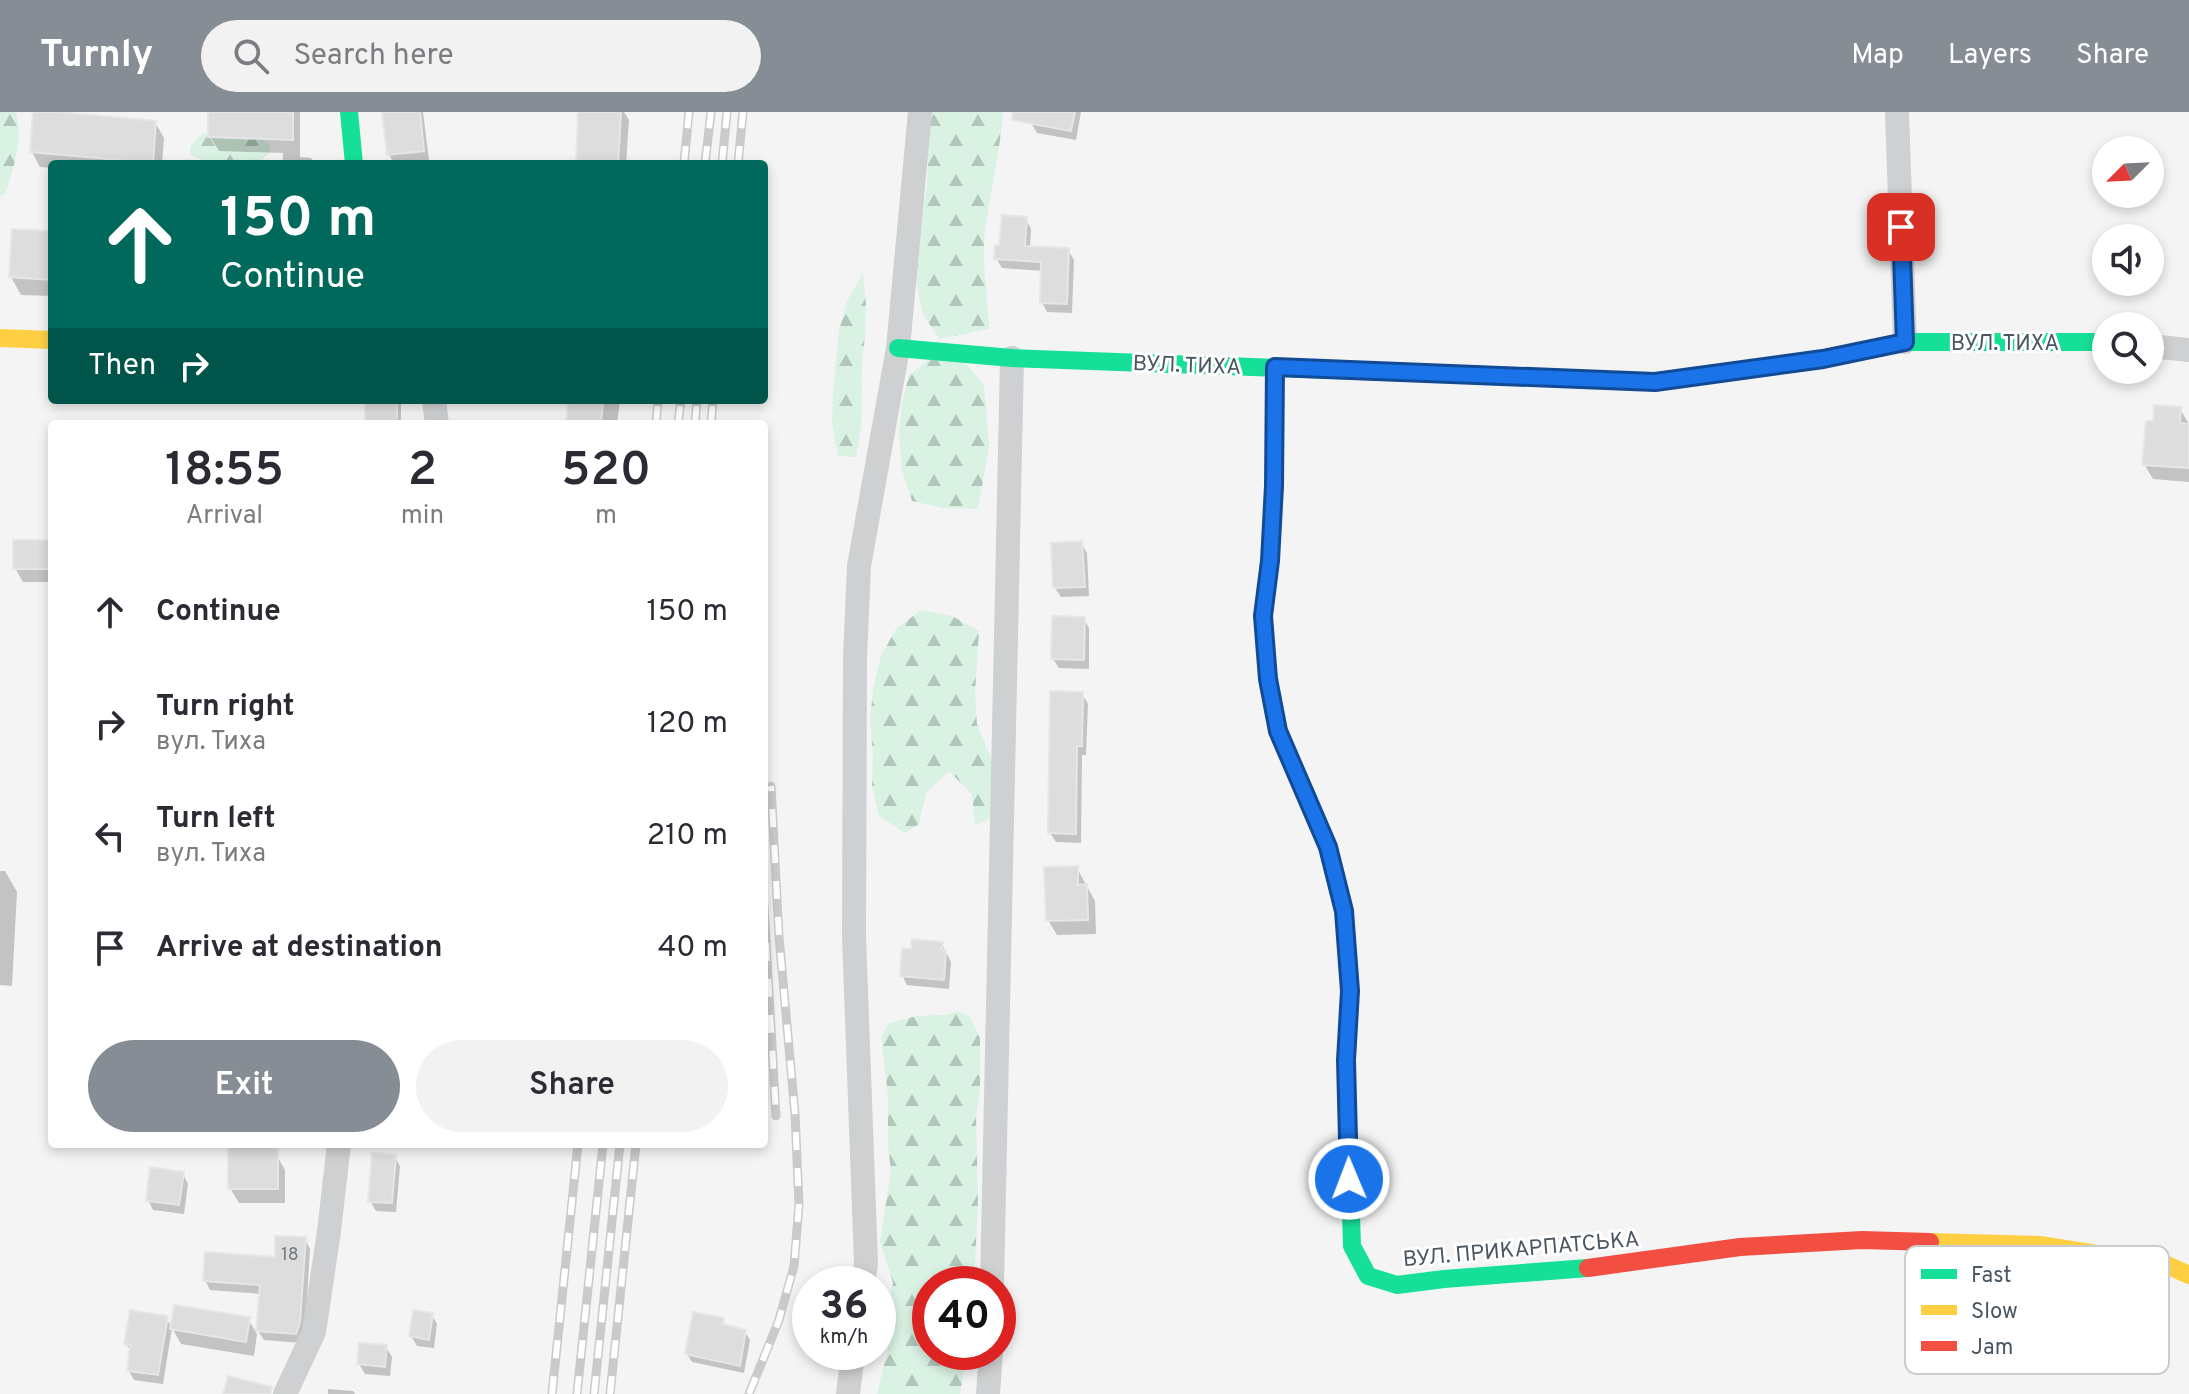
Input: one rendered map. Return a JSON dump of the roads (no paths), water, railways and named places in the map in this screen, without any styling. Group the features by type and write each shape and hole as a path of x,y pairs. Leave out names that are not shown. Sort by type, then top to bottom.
{"street":[{"path":"349,112 354,160"},
{"path":"866,1266 854,936 855,658 859,566 898,348 920,112"},
{"path":"1897,112 1905,342"},
{"path":"0,338 48,340"},
{"name":"ВУЛ. ТИХА","path":"898,348 1012,358 1655,382 1823,359 1905,342 2092,342"},
{"path":"2164,347 2189,350"},
{"path":"992,1266 1012,358"},
{"name":"ВУЛ. ПРИКАРПАТСЬКА","path":"1275,367 1274,486 1263,616 1268,679 1278,731 1328,847 1344,911 1350,991 1346,1060 1352,1246 1368,1276 1397,1285 1603,1267 1740,1247 1862,1240 2046,1246"},
{"path":"285,1394 314,1332 339,1148"},
{"name":"ВУЛ. ПРИКАРПАТСЬКА","path":"2169,1266 2189,1275"},
{"path":"848,1394 851,1370"},
{"path":"988,1394 990,1370"}],"railway":[{"path":"684,160 689,112"},
{"path":"705,160 711,112"},
{"path":"722,160 727,112"},
{"path":"738,160 743,112"},
{"path":"656,420 658,404"},
{"path":"678,420 680,404"},
{"path":"695,420 697,404"},
{"path":"711,420 713,404"},
{"path":"749,1394 779,1320 794,1266 799,1204 771,786"},
{"path":"768,977 776,1116"},
{"path":"552,1394 578,1148"},
{"path":"577,1394 603,1148"},
{"path":"594,1394 620,1148"},
{"path":"610,1394 636,1148"}]}
